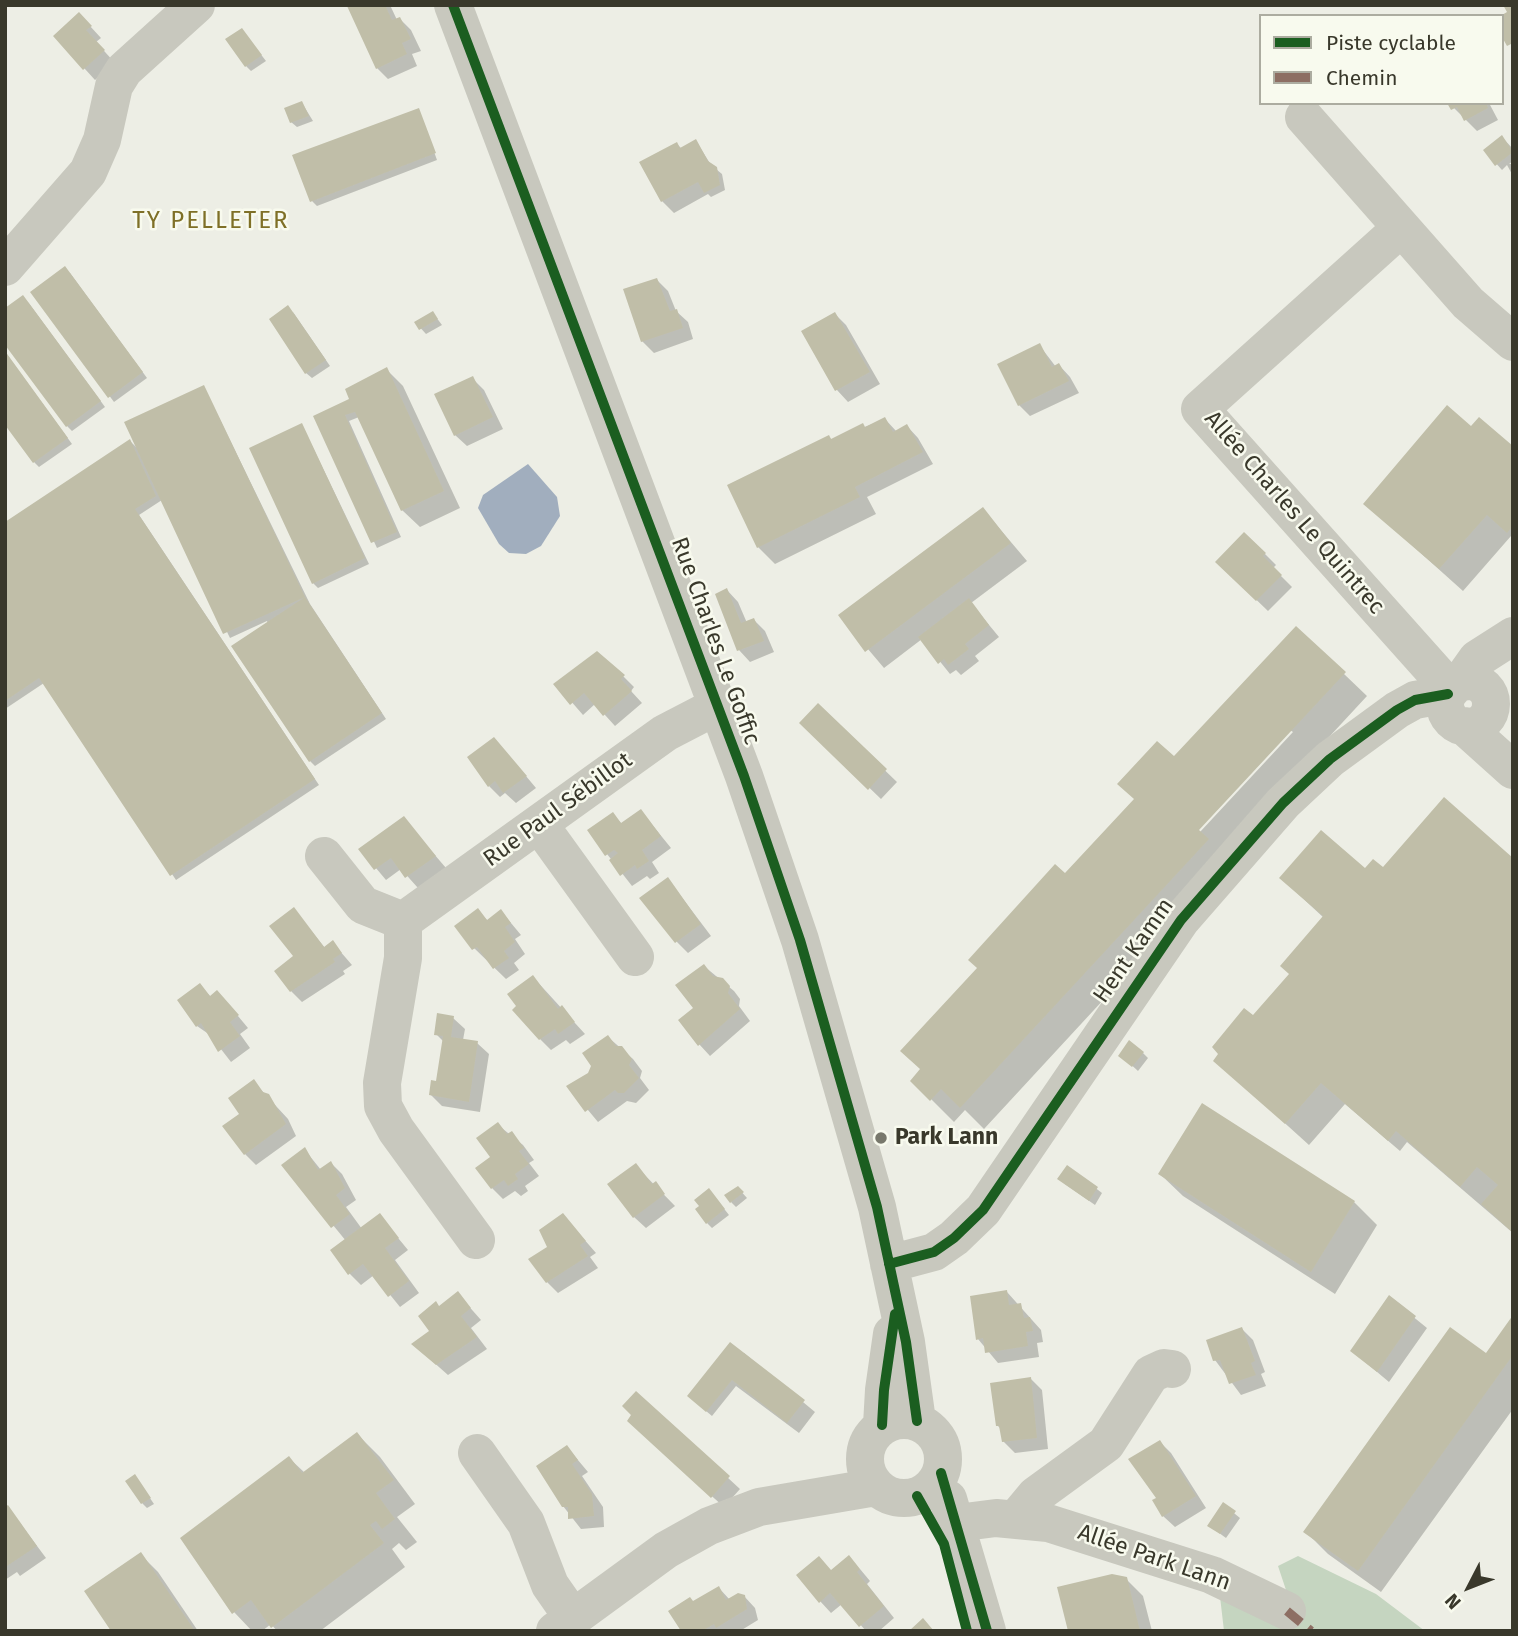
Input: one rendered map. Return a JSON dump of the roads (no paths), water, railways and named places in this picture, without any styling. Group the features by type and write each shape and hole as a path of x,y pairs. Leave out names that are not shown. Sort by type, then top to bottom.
{"street":[{"path":"5,267 88,172 102,140 114,86 124,70 196,5"},
{"name":"Rue Charles Le Goffic","path":"453,5 717,706 804,952 865,1163 897,1304 884,1390 885,1447"},
{"path":"1304,117 1468,303 1513,342"},
{"name":"Allée Charles Le Quintrec","path":"1400,229 1200,410 1466,703"},
{"path":"1513,636 1477,659 1466,703 1513,770"},
{"name":"Hent Kamm","path":"889,1264 934,1252 954,1238 983,1210 1144,972 1207,887 1301,785 1340,751 1416,700 1466,703"},
{"path":"1466,703 1513,747"},
{"name":"Rue Paul Sébillot","path":"403,921 665,733 717,706"},
{"path":"538,824 635,957"},
{"path":"324,856 363,905 403,921 403,958 382,1083 383,1106 396,1130 476,1240"},
{"path":"1016,1519 1036,1495 1106,1444 1152,1374 1164,1368 1172,1369"},
{"path":"477,1453 526,1522 564,1624 666,1550 709,1526 759,1507 885,1447 933,1432 939,1440 944,1459 929,1485 896,1497 885,1447"},
{"path":"929,1485 957,1523 987,1631"},
{"path":"929,1485 967,1631"},
{"name":"Allée Park Lann","path":"957,1523 1016,1519 1061,1527 1183,1565 1245,1589 1287,1611"}],"water":[{"path":"528,464 557,497 560,516 541,546 526,554 509,553 499,544 478,508 483,495"}],"place":[{"name":"Park Lann","path":"881,1138"}],"district":[{"name":"TY PELLETER","path":"211,221"}]}
